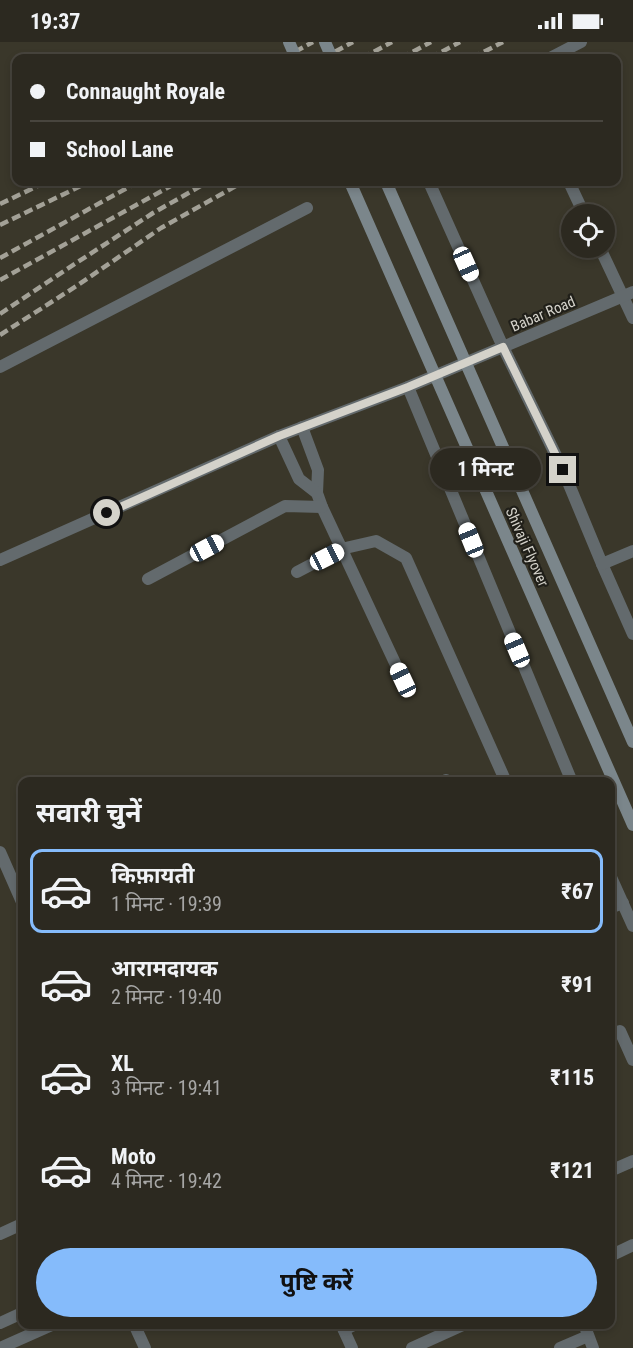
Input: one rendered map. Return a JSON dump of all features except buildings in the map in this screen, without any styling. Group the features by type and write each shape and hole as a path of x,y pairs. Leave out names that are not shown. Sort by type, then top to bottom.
{"main road":[{"name":"Shivaji Flyover","path":"352,186 612,777"},
{"name":"Shivaji Flyover","path":"389,186 633,742"},
{"name":"Shivaji Flyover","path":"615,784 633,825"}],"street":[{"path":"558,54 581,42"},
{"path":"431,186 503,347 563,470 633,634"},
{"path":"571,186 579,204"},
{"path":"0,367 307,208"},
{"path":"606,258 628,294 633,318"},
{"name":"Babar Road","path":"0,560 279,436 408,387 628,294"},
{"path":"408,387 570,777"},
{"path":"302,427 318,470 317,493 322,507 403,680"},
{"path":"279,436 299,479 317,493"},
{"path":"148,579 285,507 322,507"},
{"path":"297,572 341,549 376,541 406,558 504,777"},
{"path":"602,564 633,551"},
{"path":"0,852 18,893"},
{"path":"615,887 633,926"},
{"path":"615,906 623,903"},
{"path":"620,1031 633,1060"},
{"path":"615,1169 633,1161"},
{"path":"0,1234 18,1226"},
{"path":"615,1254 633,1245"},
{"path":"0,1323 18,1315"},
{"path":"0,1348 43,1329"},
{"path":"136,1329 146,1348"},
{"path":"344,1329 352,1348"},
{"path":"417,1347 455,1329"},
{"path":"560,1348 588,1336"}],"railway":[{"path":"290,54 313,42"},
{"path":"330,54 353,42"},
{"path":"370,54 392,42"},
{"path":"408,54 431,42"},
{"path":"438,54 460,42"},
{"path":"480,54 503,42"},
{"path":"0,204 38,186"},
{"path":"0,225 81,186"},
{"path":"0,258 131,186"},
{"path":"0,280 171,186"},
{"path":"0,314 153,213 201,186"},
{"path":"0,335 161,228 236,186"}],"route":[{"path":"107,513 279,436 408,387 503,347 563,470"}]}
